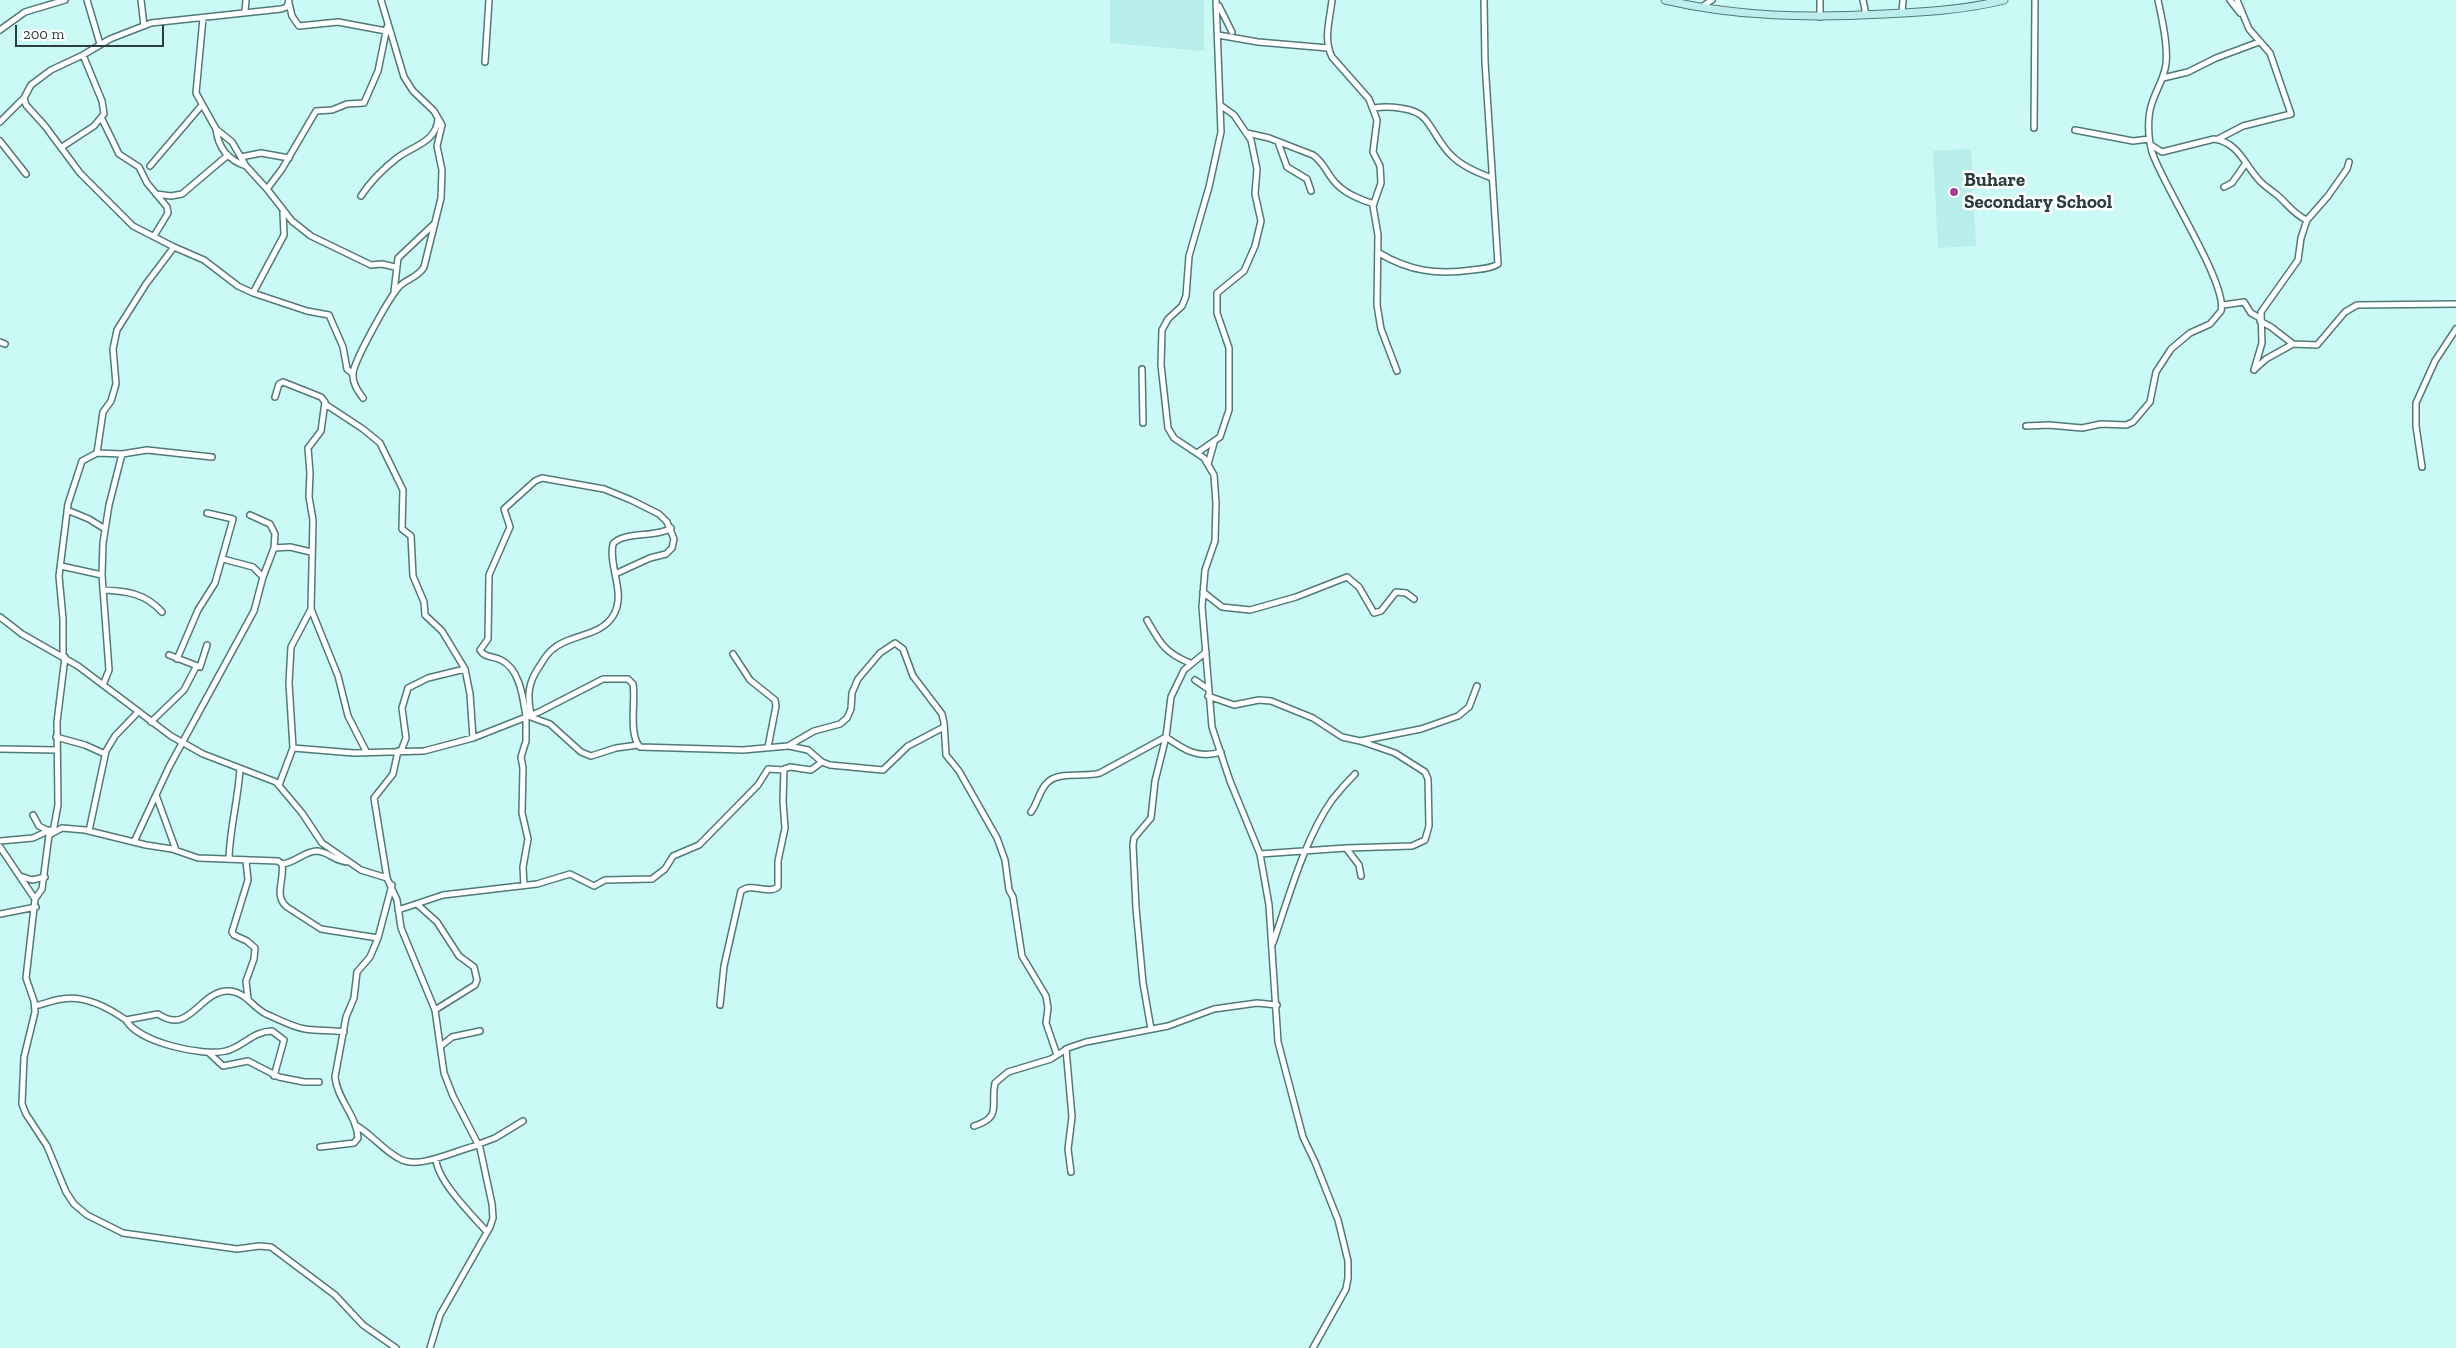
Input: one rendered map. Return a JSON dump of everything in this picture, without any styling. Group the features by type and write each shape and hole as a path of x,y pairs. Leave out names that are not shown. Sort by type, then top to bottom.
{"main road":[{"path":"1665,0 1727,12 1820,17 1935,12 1982,6 2004,0"}],"street":[{"path":"0,30 25,12 65,0"},
{"path":"87,0 100,44"},
{"path":"141,0 144,26"},
{"path":"246,0 246,12"},
{"path":"363,398 356,388 353,374 372,330 399,286 421,273 427,260 439,209 442,183 442,170 436,146 442,125 439,116 413,90 404,78 381,0"},
{"path":"485,62 489,0"},
{"path":"1216,0 1232,32"},
{"path":"1216,0 1221,124 1218,149 1189,256 1186,296 1182,306 1168,319 1162,330 1161,366 1168,428 1174,438 1197,453 1208,464 1214,475 1215,532 1205,570 1203,592 1208,696 1212,727 1260,854 1269,905 1278,1042 1303,1137 1316,1162 1338,1220 1348,1261 1346,1289 1313,1348"},
{"path":"1332,0 1327,35 1328,48 1332,57 1350,76 1374,108 1376,128 1372,152 1380,166 1381,183 1374,204 1379,253 1376,293 1379,318 1397,371"},
{"path":"1379,253 1407,267 1442,273 1496,266 1498,262 1485,62 1484,0"},
{"path":"1703,6 1712,0"},
{"path":"1820,0 1820,17"},
{"path":"1863,0 1866,15"},
{"path":"1902,14 1903,0"},
{"path":"2034,128 2035,0"},
{"path":"2026,426 2049,425 2082,428 2101,424 2126,425 2133,422 2150,402 2156,372 2171,350 2190,333 2210,324 2221,311 2223,305 2201,249 2166,184 2150,142 2152,104 2163,78 2166,61 2158,0"},
{"path":"2075,130 2133,142 2150,142 2162,152 2218,139 2243,126 2290,114 2270,53 2258,42 2230,0"},
{"path":"2238,0 2244,21"},
{"path":"0,122 24,98 40,77 100,44 144,26 161,22 281,10 287,7 289,1"},
{"path":"289,1 292,16 299,26 338,22 386,31"},
{"path":"203,18 196,93 216,129 232,142 246,166 267,188 283,212 303,230 371,265 384,264 395,268"},
{"path":"267,188 289,158 316,111 332,110 344,105 364,103 378,71 387,24"},
{"path":"1218,35 1258,42 1328,48"},
{"path":"2163,78 2188,72 2216,58 2258,42"},
{"path":"83,55 104,108 102,119 119,154 139,167 168,210 154,236"},
{"path":"24,98 26,105 62,147 80,173 133,226 204,260 238,286 253,293 301,310 329,315 342,347 347,369 353,374"},
{"path":"150,166 202,105"},
{"path":"1197,453 1220,437 1226,424 1230,382 1228,340 1220,324 1215,298 1220,289 1244,271 1255,246 1261,221 1256,194 1256,157 1251,140 1234,115 1220,105"},
{"path":"1374,108 1384,106 1420,114 1425,118 1436,137 1452,157 1478,173 1492,178"},
{"path":"361,196 369,183 395,160 431,137 438,125 439,116"},
{"path":"62,147 102,119"},
{"path":"216,129 218,144 228,155 246,166"},
{"path":"1247,133 1313,155 1319,159 1339,186 1356,198 1374,204"},
{"path":"2218,139 2235,149 2258,179 2299,216 2307,220"},
{"path":"0,141 26,174"},
{"path":"1278,142 1287,167 1307,179 1311,191"},
{"path":"241,157 261,153 289,158"},
{"path":"156,194 171,196 182,194 228,155"},
{"path":"2349,162 2347,170 2307,220 2301,238 2298,260 2261,312 2262,343 2254,370 2266,359 2294,344 2317,345 2345,312 2357,305 2456,304"},
{"path":"2224,187 2232,183 2246,163"},
{"path":"253,293 284,235 283,212"},
{"path":"393,295 395,268 401,254 435,224"},
{"path":"97,454 103,412 111,401 116,384 113,348 117,330 121,321 174,247"},
{"path":"2223,305 2244,302 2251,313 2294,344"},
{"path":"2422,467 2416,426 2416,403 2435,361 2456,329"},
{"path":"1142,369 1143,423"},
{"path":"275,397 280,384 284,382 323,398 325,404 321,431 308,448 309,497 313,520 311,609 338,676 348,716 367,752"},
{"path":"325,404 379,442 393,467 404,494 401,509 402,529 410,536 413,576 424,602 425,615 442,632 465,669 470,694 472,738"},
{"path":"1208,464 1214,443"},
{"path":"35,900 42,889 45,878 48,837 52,830 58,805 56,737 64,657 63,619 59,584 67,510 82,460 97,454 163,451 212,457"},
{"path":"103,685 109,670 102,575 105,529 122,454"},
{"path":"528,716 522,693 509,666 501,660 484,655 480,650 488,639 489,575 510,528 504,509 537,479 542,478 604,489 659,514 671,528 674,544 666,554 650,558 616,574"},
{"path":"67,510 89,519 105,529"},
{"path":"177,659 198,610 215,582 233,519 207,514"},
{"path":"134,842 183,742 254,611 263,577 274,548 272,526 250,515"},
{"path":"524,885 523,867 528,839 522,813 523,768 521,757 526,740 528,695 533,676 552,649 592,633 612,617 616,610 618,590 612,548 616,540 663,533 671,528"},
{"path":"274,548 290,547 311,552"},
{"path":"223,559 253,567 263,577"},
{"path":"61,566 102,575"},
{"path":"1203,592 1222,607 1250,610 1296,597 1344,577 1352,578 1359,586 1374,613 1381,611 1396,592 1406,593 1414,599"},
{"path":"103,590 126,590 138,594 162,612"},
{"path":"279,785 293,748 289,682 291,647 311,609"},
{"path":"0,617 22,634 64,657 151,722 183,742 203,754 279,785 302,813 320,841 360,870 387,878"},
{"path":"1147,620 1166,650 1190,663"},
{"path":"788,746 814,731 840,724 847,718 851,709 852,693 858,679 882,651 894,643 905,652 912,673 939,710 944,727 946,756 959,771 1001,847 1009,890 1013,897 1022,956 1046,996 1048,1008 1046,1023 1057,1055"},
{"path":"169,655 200,667 207,645"},
{"path":"1151,1029 1143,984 1132,851 1134,838 1151,818 1155,781 1166,737 1171,697 1180,677 1190,663 1206,652"},
{"path":"733,654 750,680 775,700 776,706 768,747"},
{"path":"151,722 184,690 196,667"},
{"path":"430,1348 440,1315 487,1232 493,1218 492,1204 479,1144 453,1096 442,1065 435,1010 401,928 392,885 387,878 374,798 393,774 399,751 406,738 402,708 408,688 428,678 465,669"},
{"path":"293,748 367,752 424,751 472,738 528,716 603,679 628,679 631,681 638,745"},
{"path":"1195,680 1208,689"},
{"path":"1360,741 1421,729 1458,716 1469,707 1477,686"},
{"path":"1208,696 1234,705 1259,700 1271,701 1313,718 1342,737 1395,753 1425,772 1428,779 1429,834 1426,840 1417,846 1346,848 1260,854"},
{"path":"89,831 105,754 114,736 138,712"},
{"path":"528,716 550,724 581,752 591,756 600,755 616,748 638,745 643,748 742,750 788,746 808,750 822,762 830,765 883,770 908,746 944,727"},
{"path":"56,737 85,745 105,754"},
{"path":"1166,737 1190,753 1207,755 1221,752"},
{"path":"1031,812 1045,785 1051,780 1068,776 1088,776 1100,773 1166,737"},
{"path":"0,749 56,750"},
{"path":"398,910 443,895 546,882 570,874 594,886 605,880 650,880 665,869 673,856 699,845 758,785 768,769 784,770 790,767 811,770 822,762"},
{"path":"229,858 230,834 239,793 240,770"},
{"path":"720,1006 724,966 741,891 747,887 772,890 778,887 778,861 785,828 784,770"},
{"path":"1272,947 1284,908 1306,852 1332,801 1355,774"},
{"path":"156,795 176,850"},
{"path":"33,815 39,826 52,830"},
{"path":"0,841 32,838 52,830 68,828 176,850 198,858 229,858 246,861 272,860 282,864 290,863 304,854 314,851 324,852 339,861 349,862"},
{"path":"0,847 35,900 36,907 26,970 27,985 35,1006 33,1024 26,1042 24,1057 23,1108 46,1146 66,1192 74,1204 88,1215 123,1233 236,1249 259,1246 271,1247 326,1287 354,1317 396,1348"},
{"path":"1346,848 1359,865 1362,876"},
{"path":"246,861 248,880 232,932 255,948 254,959 246,981 248,999"},
{"path":"282,864 279,895 282,903 287,907 321,929 378,938"},
{"path":"17,875 32,880 45,878"},
{"path":"320,1147 354,1143 358,1138 356,1126 335,1079 346,1017 354,998 356,972 370,957 378,938 392,885"},
{"path":"417,904 437,922 459,956 472,965 477,977 475,985 435,1010"},
{"path":"0,914 36,907"},
{"path":"126,1020 154,1014 170,1021 179,1019 194,1012 209,997 222,991 231,991 248,999 257,1009 303,1028 344,1032"},
{"path":"35,1006 65,998 108,1008 126,1020 132,1028 143,1036 183,1048 207,1052 226,1051 256,1034 272,1031 284,1040 274,1076"},
{"path":"974,1126 987,1121 993,1115 994,1087 999,1077 1008,1072 1051,1059 1066,1049 1101,1038 1184,1022 1214,1009 1257,1003 1277,1005"},
{"path":"441,1046 452,1037 480,1031"},
{"path":"1066,1049 1072,1117 1068,1149 1071,1172"},
{"path":"207,1052 223,1066 248,1061 274,1076 304,1082 319,1082"},
{"path":"356,1126 402,1160 436,1159 479,1144 523,1121"},
{"path":"436,1159 446,1181 487,1232"}],"shaded area":[{"path":"1110,0 1204,0 1204,51 1110,43"},
{"name":"Buhare Secondary School","path":"1971,149 1976,246 1938,248 1933,151"}],"place":[{"name":"Buhare Secondary School","path":"1954,192"}]}
